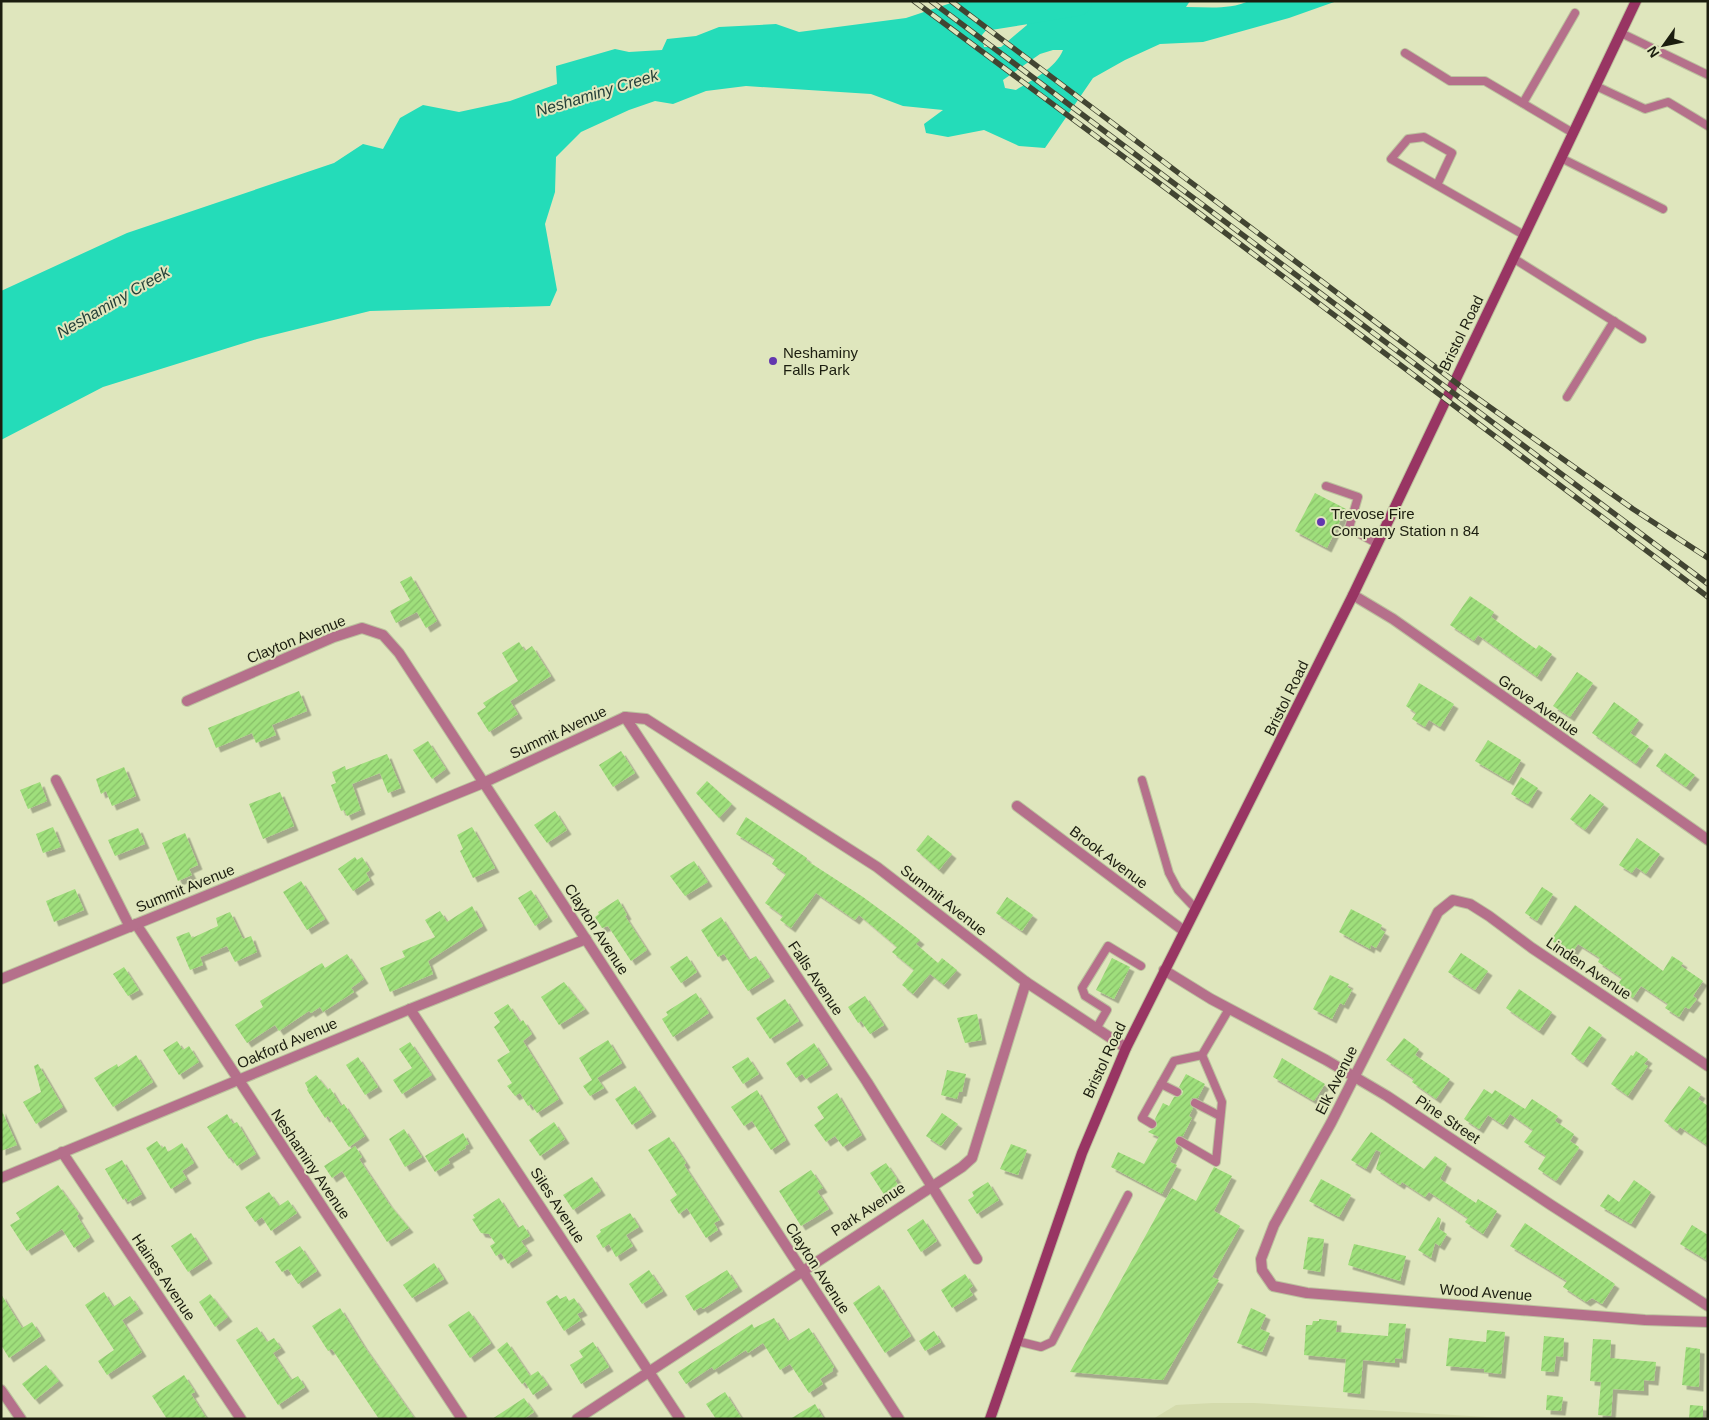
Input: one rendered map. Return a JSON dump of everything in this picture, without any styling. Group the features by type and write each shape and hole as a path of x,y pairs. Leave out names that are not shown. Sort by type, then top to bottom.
{"main road":[{"name":"Bristol Road","path":"990,1419 1082,1153 1126,1048 1353,595 1376,543 1636,1"}],"street":[{"name":"Grove Avenue","path":"1353,595 1393,619 1708,840"},
{"name":"Clayton Avenue","path":"186,701 334,637 362,628 383,635 399,653 484,782 898,1419"},
{"name":"Summit Avenue","path":"1,979 484,782 625,717 646,719 877,867 1026,982 1126,1048"},
{"name":"Falls Avenue","path":"625,717 933,1185 977,1259"},
{"name":"Neshaminy Avenue","path":"56,780 133,925 462,1419"},
{"name":"Brook Avenue","path":"1017,806 1184,931"},
{"name":"Linden Avenue","path":"1453,900 1470,904 1489,916 1532,948 1708,1066"},
{"name":"Elk Avenue","path":"1267,1279 1262,1270 1261,1259 1274,1225 1331,1123 1438,912 1453,900"},
{"name":"Oakford Avenue","path":"1,1178 410,1009 586,939"},
{"name":"Pine Street","path":"1164,970 1229,1009 1354,1076 1708,1306"},
{"name":"Park Avenue","path":"577,1419 972,1158 1026,982"},
{"name":"Siles Avenue","path":"410,1009 680,1419"},
{"name":"Haines Avenue","path":"62,1152 241,1419"},
{"name":"Wood Avenue","path":"1267,1279 1273,1286 1307,1294 1627,1319 1708,1322"},
{"path":"1,1390 21,1419"}],"lane":[{"path":"1523,103 1575,12"},
{"path":"1621,32 1708,75"},
{"path":"1404,53 1450,81 1485,81 1573,133"},
{"path":"1596,86 1645,108 1668,102 1708,126"},
{"path":"1436,185 1452,153 1424,137 1408,139 1391,158 1436,185 1524,235"},
{"path":"1561,158 1663,209"},
{"path":"1513,258 1642,339"},
{"path":"1567,397 1614,321"},
{"path":"1326,486 1358,497 1350,528 1376,543"},
{"path":"1142,780 1169,873 1178,890 1196,908"},
{"path":"1096,1029 1107,1010 1085,996 1082,988 1108,946 1141,966"},
{"path":"1152,1124 1142,1118 1174,1060 1202,1055 1229,1009"},
{"path":"1180,1141 1216,1162 1222,1102 1202,1055"},
{"path":"1161,1084 1177,1092"},
{"path":"1195,1103 1220,1116"},
{"path":"1017,1341 1041,1348 1052,1342 1128,1195"}],"shaded area":[{"path":"1254,1403 1520,1419 1153,1419 1176,1405"}],"water":[{"path":"957,1 1026,1 1005,8 982,35 984,47 1001,47 1027,25 1026,14 1036,1 1190,1 1186,7 1226,7 1249,1 1337,1 1289,18 1203,42 1160,44 1125,60 1093,78 1045,148 1019,146 984,130 948,137 926,133 924,124 943,110 903,106 871,94 746,86 706,91 673,104 655,101 629,110 581,132 556,157 555,192 545,224 557,290 550,306 370,311 257,339 103,387 1,440 1,291 127,233 334,163 363,144 383,149 400,118 423,105 459,112 510,101 557,84 556,66 615,49 629,52 662,50 667,39 696,36 719,27 776,24 799,32 906,18","holes":["1053,50 1063,50 1055,62 1036,78 1016,90 1005,88 1003,80 1040,54"]}],"building":[{"path":"1315,493 1346,509 1327,548 1295,531"},
{"path":"411,576 437,621 426,628 417,612 396,623 390,611 410,600 400,582"},
{"path":"1470,596 1494,612 1491,617 1536,649 1539,645 1552,654 1537,677 1478,635 1474,641 1450,625"},
{"path":"519,642 525,651 532,646 551,676 510,701 518,714 489,732 477,713 486,707 483,703 518,681 502,653"},
{"path":"1577,672 1593,683 1570,717 1553,706"},
{"path":"1419,683 1454,704 1440,727 1429,720 1425,727 1412,719 1416,713 1406,706"},
{"path":"299,691 307,711 272,725 276,735 256,743 252,733 216,748 208,728"},
{"path":"1614,702 1639,720 1630,733 1649,746 1636,764 1592,733"},
{"path":"1488,740 1521,760 1509,781 1475,761"},
{"path":"428,741 446,769 432,779 413,750"},
{"path":"621,751 635,773 613,787 599,765"},
{"path":"1665,753 1695,775 1686,787 1656,766"},
{"path":"387,754 401,788 388,793 380,773 352,784 361,810 347,816 344,810 341,811 331,785 336,783 332,772 345,766 346,770"},
{"path":"124,767 136,796 112,806 106,791 101,794 96,779"},
{"path":"1521,777 1538,788 1528,804 1511,794"},
{"path":"707,781 732,804 719,818 696,793"},
{"path":"40,782 47,801 28,809 20,790"},
{"path":"280,792 294,826 263,839 249,804"},
{"path":"1590,794 1604,804 1585,830 1570,819"},
{"path":"555,811 567,830 547,843 534,825"},
{"path":"746,817 901,925 920,940 916,944 938,963 942,958 957,970 944,985 930,974 913,994 902,985 914,970 892,952 897,947 859,915 855,920 816,893 791,928 780,920 783,916 765,903 786,874 772,864 775,859 770,855 736,834"},
{"path":"53,827 61,847 43,853 36,834"},
{"path":"472,827 495,868 473,878 460,851 463,849 457,835"},
{"path":"138,828 145,844 115,856 108,840"},
{"path":"185,833 198,865 189,869 192,875 178,881 162,843"},
{"path":"928,835 952,854 939,870 916,850"},
{"path":"1637,838 1660,854 1646,874 1636,867 1632,873 1619,865"},
{"path":"355,857 357,860 362,857 370,870 366,873 370,880 353,891 338,869"},
{"path":"694,861 708,882 685,896 670,876"},
{"path":"301,881 325,919 307,930 283,892"},
{"path":"1542,887 1553,894 1537,921 1525,913"},
{"path":"75,889 84,910 54,922 46,901"},
{"path":"531,890 548,917 535,926 518,898"},
{"path":"1007,897 1033,915 1022,931 996,913"},
{"path":"618,899 627,915 625,916 647,950 631,961 608,926 602,928 595,917 599,914 598,912"},
{"path":"1575,905 1663,971 1672,956 1683,963 1681,966 1703,981 1693,996 1697,999 1689,1009 1685,1007 1679,1017 1665,1008 1668,1004 1641,986 1633,998 1617,986 1622,978 1598,962 1600,958 1578,944 1571,954 1551,940"},
{"path":"472,906 483,926 428,961 433,974 390,992 380,968 405,957 402,951 435,937 425,920 440,911 447,922"},
{"path":"1351,909 1382,925 1380,929 1385,932 1376,948 1371,945 1370,949 1339,932"},
{"path":"230,912 243,939 251,936 257,952 235,962 227,946 200,957 203,965 190,970 176,937 189,932 192,938 218,926 216,918"},
{"path":"721,917 749,960 756,956 770,977 748,991 724,954 718,957 701,930"},
{"path":"1461,953 1488,971 1475,990 1448,972"},
{"path":"347,954 364,979 351,988 354,992 323,1012 320,1007 311,1013 309,1011 279,1031 275,1025 247,1043 235,1025 263,1007 260,1001 322,963 325,968"},
{"path":"687,956 697,972 681,983 670,967"},
{"path":"1112,958 1130,967 1114,999 1096,990"},
{"path":"124,967 139,990 128,996 113,974"},
{"path":"1330,975 1349,984 1347,987 1352,990 1344,1005 1340,1003 1332,1019 1313,1009"},
{"path":"564,982 585,1009 559,1025 541,997"},
{"path":"1519,989 1552,1012 1539,1031 1506,1008"},
{"path":"696,993 709,1013 673,1037 662,1019 668,1015 666,1012"},
{"path":"865,996 884,1025 870,1034 861,1021 858,1023 848,1007"},
{"path":"785,999 799,1021 770,1039 756,1018"},
{"path":"508,1004 520,1022 523,1020 532,1034 523,1041 559,1099 537,1113 531,1104 528,1106 520,1093 515,1096 507,1086 512,1083 497,1060 510,1052 494,1027 500,1022 494,1013"},
{"path":"977,1014 982,1040 965,1043 957,1018"},
{"path":"1589,1026 1602,1035 1583,1063 1571,1054"},
{"path":"1404,1038 1419,1049 1415,1055 1450,1079 1436,1099 1412,1082 1414,1079 1386,1060"},
{"path":"608,1040 622,1063 597,1078 604,1088 590,1096 583,1086 592,1080 579,1058"},
{"path":"177,1041 183,1050 189,1046 199,1062 179,1075 163,1050"},
{"path":"410,1042 432,1075 402,1094 393,1080 412,1068 399,1049"},
{"path":"814,1043 828,1065 806,1079 802,1074 796,1078 786,1063"},
{"path":"1636,1051 1648,1059 1644,1064 1648,1066 1628,1096 1611,1084 1631,1055 1633,1056"},
{"path":"136,1055 153,1082 113,1107 94,1078 117,1064 118,1067"},
{"path":"358,1057 378,1087 365,1095 346,1065"},
{"path":"748,1057 759,1074 743,1084 732,1067"},
{"path":"1282,1058 1325,1084 1314,1101 1273,1077"},
{"path":"38,1064 63,1107 36,1124 23,1102 41,1092 34,1066"},
{"path":"947,1070 966,1074 962,1092 959,1092 957,1099 941,1095"},
{"path":"1186,1074 1205,1084 1198,1098 1192,1098 1190,1101 1193,1108 1189,1116 1192,1118 1183,1136 1178,1136 1175,1139 1178,1146 1170,1162 1177,1165 1162,1194 1111,1167 1118,1152 1144,1164 1159,1137 1148,1132 1157,1126 1155,1119 1163,1103 1169,1106 1174,1097 1182,1095 1183,1091 1179,1087"},
{"path":"316,1075 328,1090 330,1088 341,1106 344,1104 365,1136 349,1147 328,1116 325,1118 307,1090 305,1083"},
{"path":"635,1086 652,1112 632,1125 615,1099"},
{"path":"1689,1086 1701,1094 1698,1099 1708,1106 1708,1146 1680,1127 1677,1131 1664,1121"},
{"path":"1484,1089 1492,1094 1495,1090 1525,1109 1532,1099 1558,1116 1555,1121 1574,1134 1570,1141 1579,1147 1578,1150 1556,1181 1538,1169 1546,1156 1524,1142 1533,1130 1510,1114 1503,1125 1488,1115 1479,1129 1464,1119"},
{"path":"757,1090 786,1140 771,1150 752,1121 744,1126 731,1107"},
{"path":"837,1093 862,1135 843,1147 835,1136 826,1142 814,1125 824,1118 817,1107"},
{"path":"1,1109 17,1145 1,1151"},
{"path":"942,1113 958,1124 941,1146 926,1136"},
{"path":"227,1114 233,1124 237,1122 256,1154 237,1166 231,1157 229,1159 207,1127"},
{"path":"554,1122 565,1139 540,1156 529,1140"},
{"path":"404,1129 422,1157 405,1167 389,1139"},
{"path":"1371,1132 1424,1169 1435,1156 1447,1164 1440,1179 1476,1203 1478,1199 1497,1211 1483,1234 1465,1222 1468,1218 1429,1192 1425,1197 1402,1182 1400,1185 1376,1169 1381,1152 1376,1150 1366,1169 1351,1160"},
{"path":"463,1133 469,1144 465,1146 466,1148 448,1159 450,1163 435,1172 425,1156"},
{"path":"669,1137 686,1163 684,1165 720,1220 714,1223 718,1230 706,1238 687,1208 679,1214 670,1200 677,1195 648,1150"},
{"path":"157,1141 162,1148 165,1146 168,1152 182,1143 194,1163 182,1171 187,1179 171,1189 146,1148"},
{"path":"1011,1144 1027,1150 1018,1175 1000,1169"},
{"path":"355,1146 362,1157 359,1159 389,1204 409,1228 387,1242 342,1171 332,1178 324,1166"},
{"path":"122,1160 142,1194 128,1202 126,1198 123,1200 105,1169"},
{"path":"886,1163 897,1179 895,1180 899,1187 885,1196 870,1173"},
{"path":"1214,1167 1232,1176 1214,1211 1240,1226 1212,1277 1219,1280 1163,1380 1070,1372 1172,1188 1196,1201"},
{"path":"811,1170 823,1188 817,1191 829,1209 801,1226 779,1191"},
{"path":"592,1177 601,1191 573,1210 563,1195"},
{"path":"1321,1179 1351,1195 1339,1217 1309,1201"},
{"path":"1634,1180 1651,1192 1631,1224 1600,1206 1608,1194 1619,1202"},
{"path":"988,1182 999,1200 977,1214 968,1200 974,1196 972,1192"},
{"path":"58,1185 79,1214 77,1216 90,1237 74,1248 62,1229 27,1251 10,1225 20,1219 16,1213"},
{"path":"269,1192 279,1206 288,1200 297,1213 271,1231 262,1217 255,1222 245,1207"},
{"path":"499,1198 518,1228 523,1225 530,1236 521,1241 528,1251 508,1264 501,1253 496,1256 490,1246 495,1243 489,1234 481,1233 472,1219 475,1218 473,1215"},
{"path":"630,1213 639,1227 626,1235 633,1246 616,1257 609,1244 603,1248 596,1236 601,1232 600,1230"},
{"path":"1438,1217 1441,1219 1439,1229 1447,1234 1440,1246 1435,1243 1431,1258 1418,1250"},
{"path":"923,1219 937,1241 921,1252 907,1230"},
{"path":"1525,1223 1615,1284 1602,1304 1592,1298 1586,1302 1563,1287 1567,1281 1510,1246"},
{"path":"1692,1225 1708,1235 1708,1261 1680,1244"},
{"path":"191,1233 208,1259 188,1272 171,1246"},
{"path":"1308,1237 1324,1239 1320,1272 1303,1269"},
{"path":"1354,1244 1406,1256 1400,1281 1348,1265"},
{"path":"300,1246 317,1271 298,1284 288,1269 282,1272 275,1262"},
{"path":"434,1263 444,1279 412,1298 403,1285"},
{"path":"649,1270 663,1291 642,1304 629,1284"},
{"path":"727,1270 738,1287 703,1309 701,1307 694,1311 685,1296"},
{"path":"965,1274 973,1286 969,1289 973,1295 952,1308 941,1290"},
{"path":"879,1285 911,1336 885,1353 853,1303"},
{"path":"104,1292 113,1307 130,1296 139,1309 122,1320 142,1352 107,1375 98,1361 114,1350 85,1305"},
{"path":"1,1294 22,1328 32,1322 41,1336 9,1358 1,1345"},
{"path":"210,1294 228,1317 215,1327 199,1302"},
{"path":"557,1295 560,1299 566,1296 569,1301 574,1298 583,1311 577,1314 581,1320 564,1331 546,1302"},
{"path":"340,1308 363,1345 415,1419 379,1419 332,1349 328,1351 312,1326"},
{"path":"1251,1308 1266,1315 1260,1329 1270,1333 1262,1352 1237,1343"},
{"path":"469,1311 491,1343 470,1358 448,1325"},
{"path":"774,1318 788,1341 809,1328 834,1367 833,1371 820,1379 823,1384 809,1393 790,1364 780,1370 763,1343 748,1353 746,1350 714,1370 712,1367 686,1384 678,1372 752,1324 754,1328"},
{"path":"1319,1319 1337,1321 1336,1332 1388,1336 1389,1323 1406,1324 1402,1359 1395,1358 1395,1363 1363,1360 1360,1394 1343,1392 1346,1359 1304,1355 1306,1325 1312,1325 1313,1321 1319,1321"},
{"path":"257,1327 267,1342 274,1338 281,1348 273,1353 291,1380 298,1376 305,1387 278,1405 236,1340"},
{"path":"1487,1330 1505,1332 1501,1374 1484,1372 1484,1369 1446,1366 1449,1338 1486,1342"},
{"path":"934,1331 941,1342 925,1351 919,1341"},
{"path":"1544,1336 1564,1338 1563,1357 1556,1356 1554,1372 1541,1371"},
{"path":"1593,1339 1611,1340 1610,1358 1656,1362 1654,1381 1644,1380 1644,1391 1613,1389 1611,1416 1598,1415 1601,1382 1590,1381"},
{"path":"507,1342 530,1376 538,1371 548,1385 533,1395 525,1382 522,1384 497,1350"},
{"path":"593,1342 609,1367 581,1384 570,1365 583,1357 579,1351"},
{"path":"1686,1347 1700,1349 1699,1387 1682,1385"},
{"path":"46,1365 59,1381 35,1400 22,1384"},
{"path":"184,1375 195,1392 191,1394 207,1419 167,1419 152,1396"},
{"path":"725,1392 742,1419 716,1419 706,1404"},
{"path":"1547,1395 1563,1397 1561,1411 1546,1410"},
{"path":"524,1398 534,1412 524,1419 492,1419"},
{"path":"815,1404 824,1419 790,1419"},
{"path":"1690,1405 1703,1406 1703,1419 1689,1419"}],"waterway":[{"name":"Neshaminy Creek","path":"959,20 1077,1"}],"railway":[{"path":"914,1 1171,192 1708,597"},
{"path":"931,1 1708,584"},
{"path":"951,1 1463,388 1633,509 1708,558"}],"place":[{"name":"Neshaminy Falls Park","path":"773,361"},
{"name":"Trevose Fire Company Station n 84","path":"1321,522"}]}
